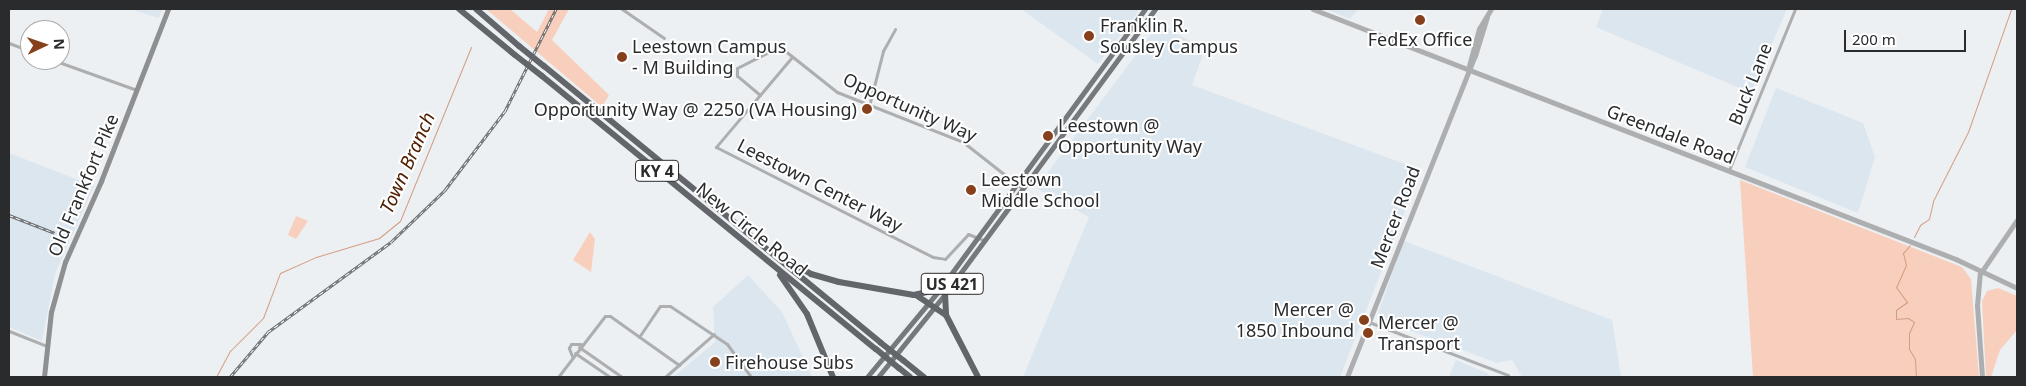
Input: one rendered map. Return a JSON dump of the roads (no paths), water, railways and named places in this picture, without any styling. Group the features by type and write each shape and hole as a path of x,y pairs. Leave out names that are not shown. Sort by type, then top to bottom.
{"highway":[{"name":"New Circle Road","path":"459,9 910,377"},
{"name":"New Circle Road","path":"476,9 924,377"},
{"path":"770,251 818,277 914,295 946,315"},
{"path":"773,266 807,314 833,377"},
{"path":"914,295 940,288"},
{"path":"945,294 946,315 978,377"}],"main road":[{"name":"Old Frankfort Pike","path":"44,377 51,312 65,262 138,91 168,9"},
{"name":"US 421","path":"868,377 940,288 1145,9"},
{"name":"US 421","path":"878,377 935,307 985,241 1155,9"}],"street":[{"path":"622,9 664,38"},
{"name":"Greendale Road","path":"1313,9 1982,270 2017,288"},
{"name":"Mercer Road","path":"1347,377 1468,68 1469,55 1491,9"},
{"name":"Buck Lane","path":"1729,170 1796,9"},
{"path":"869,106 883,51 895,29"},
{"name":"Opportunity Way","path":"760,95 737,76 740,65 772,50 784,50 838,92 869,106 964,142 1018,182 1024,189"},
{"name":"Leestown Center Way","path":"792,57 716,147 933,257 945,259 965,235 978,237"},
{"path":"70,66 138,91"},
{"path":"1982,377 1977,298 1982,270 2017,220"},
{"path":"978,237 985,241"},
{"path":"639,337 660,306 666,305 727,344 751,377"},
{"path":"558,377 580,345 605,316 610,316 679,365"},
{"path":"1368,322 1508,375"},
{"path":"9,331 47,346"},
{"path":"665,377 714,334"},
{"path":"610,377 574,355 568,348 571,344 580,345 622,377"}],"waterway":[{"path":"1914,237 1920,225 1929,219 1933,201 1968,132 2011,9"},
{"name":"Town Branch","path":"216,377 230,351 263,318 280,273 316,257 379,238 400,221 471,47"},
{"path":"1910,245 1903,253 1906,265 1896,287 1907,302 1896,310 1896,319 1908,318 1914,322 1909,333 1909,349 1915,359 1916,376"}],"railway":[{"path":"230,377 268,332 391,242 445,190 505,111 556,9"},
{"path":"9,215 55,233"}],"place":[{"name":"FedEx Office","path":"1420,20"},
{"name":"Franklin R. Sousley Campus","path":"1089,36"},
{"name":"Leestown Campus - M Building","path":"622,57"},
{"name":"Opportunity Way @ 2250 (VA Housing)","path":"867,109"},
{"name":"Leestown @ Opportunity Way","path":"1048,136"},
{"name":"Leestown Middle School","path":"971,190"},
{"name":"Mercer @ 1850 Inbound","path":"1364,320"},
{"name":"Mercer @ Transport","path":"1368,333"},
{"name":"Firehouse Subs","path":"715,362"}]}
